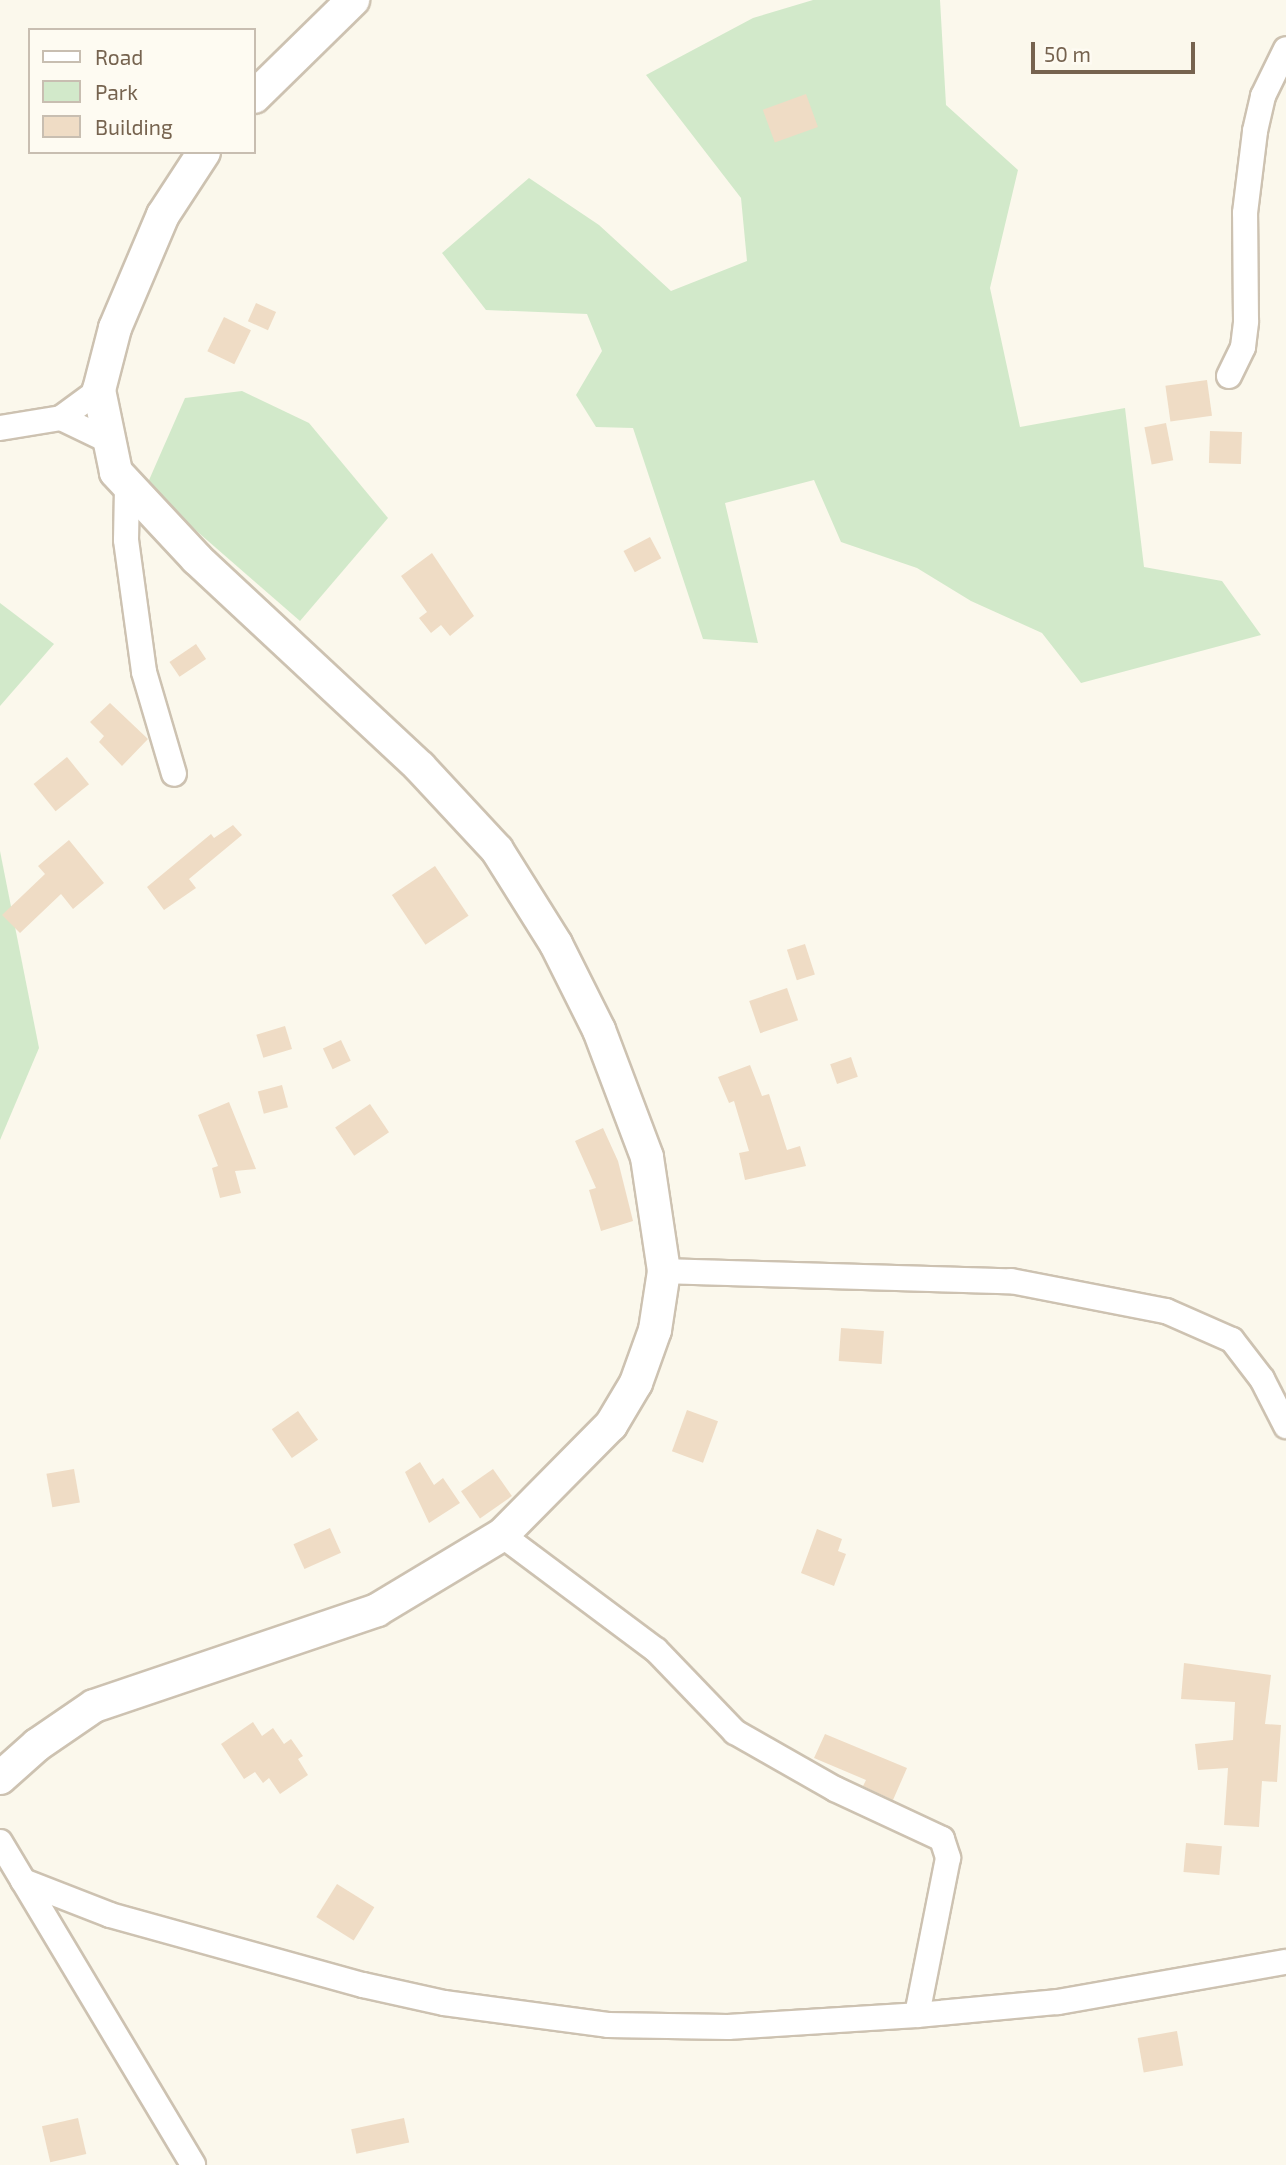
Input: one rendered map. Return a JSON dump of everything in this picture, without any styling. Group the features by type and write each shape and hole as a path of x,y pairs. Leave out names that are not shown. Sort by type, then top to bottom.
{"street":[{"path":"256,95 353,0"},
{"path":"1229,376 1243,347 1246,321 1245,213 1255,131 1263,96 1286,49"},
{"path":"0,1778 37,1745 94,1706 377,1610 502,1535 611,1425 636,1382 655,1330 664,1271 647,1157 612,1061 556,944 497,850 420,767 127,488 105,439 99,390 136,269 163,215 203,154"},
{"path":"0,428 61,418 99,390"},
{"path":"61,418 105,439"},
{"path":"127,488 127,540 144,672 174,774"},
{"path":"664,1271 971,1278 1166,1311 1232,1339 1286,1426"},
{"path":"502,1535 656,1650 734,1732 835,1789 942,1839 948,1858 917,2015"},
{"path":"0,1843 193,2165"},
{"path":"23,1881 110,1915 363,1985 492,2011 608,2025 701,2026 917,2015 1058,2001 1286,1962"}],"green space":[{"path":"813,0 940,0 946,105 1018,170 990,288 1020,427 1125,408 1144,567 1222,581 1261,635 1081,683 1042,633 971,601 917,568 841,542 814,480 725,503 758,643 703,639 633,428 596,427 576,395 602,351 587,314 486,310 442,253 529,178 599,225 671,291 747,261 741,198 646,75 753,18"},
{"path":"242,391 309,423 388,518 300,621 146,487 185,398"},
{"path":"0,603 54,644 0,706"},
{"path":"0,851 39,1048 0,1140"}],"building":[{"path":"806,94 818,127 775,143 763,110"},
{"path":"256,303 276,312 268,330 248,321"},
{"path":"224,317 251,330 234,364 207,351"},
{"path":"1207,380 1212,416 1170,421 1165,386"},
{"path":"1166,423 1173,460 1152,464 1144,427"},
{"path":"1210,431 1242,432 1241,464 1209,463"},
{"path":"650,537 661,558 635,572 624,551"},
{"path":"432,553 474,616 450,636 441,625 431,633 419,618 427,612 401,576"},
{"path":"196,644 206,659 180,677 169,662"},
{"path":"110,703 148,739 122,766 99,742 104,736 90,722"},
{"path":"67,757 89,784 56,811 34,784"},
{"path":"233,825 242,835 189,879 196,888 164,910 147,887 211,834 214,838"},
{"path":"69,840 104,883 73,909 61,894 20,933 2,915 45,874 38,866"},
{"path":"435,866 469,916 425,945 392,895"},
{"path":"805,944 815,974 797,980 787,950"},
{"path":"787,988 798,1020 760,1033 749,1001"},
{"path":"285,1026 292,1049 263,1058 256,1035"},
{"path":"341,1040 351,1061 333,1069 323,1048"},
{"path":"851,1057 858,1077 837,1084 830,1064"},
{"path":"750,1065 762,1096 769,1094 787,1150 800,1146 806,1166 745,1180 739,1153 749,1151 734,1101 729,1103 718,1077"},
{"path":"282,1085 288,1107 264,1114 258,1091"},
{"path":"229,1102 256,1169 235,1171 241,1193 220,1198 212,1168 218,1166 198,1115"},
{"path":"370,1104 389,1132 354,1156 335,1127"},
{"path":"603,1128 618,1161 633,1221 601,1231 589,1190 596,1188 575,1141"},
{"path":"841,1328 884,1331 882,1364 839,1361"},
{"path":"687,1410 718,1421 703,1463 672,1451"},
{"path":"298,1411 318,1440 292,1458 272,1429"},
{"path":"420,1462 434,1485 443,1478 460,1503 429,1523 405,1472"},
{"path":"74,1469 80,1502 52,1507 46,1474"},
{"path":"493,1469 512,1496 480,1518 461,1491"},
{"path":"330,1528 341,1553 304,1569 293,1544"},
{"path":"817,1529 842,1539 838,1551 846,1554 834,1586 801,1573"},
{"path":"1184,1663 1271,1675 1265,1724 1281,1725 1277,1782 1262,1781 1259,1827 1224,1825 1228,1768 1198,1770 1195,1744 1233,1740 1235,1702 1181,1699"},
{"path":"253,1722 262,1736 273,1728 284,1744 291,1739 303,1756 298,1759 308,1775 280,1794 269,1778 263,1783 255,1772 244,1779 221,1744"},
{"path":"825,1734 907,1768 893,1800 863,1786 866,1780 814,1758"},
{"path":"1186,1843 1222,1846 1219,1875 1183,1872"},
{"path":"337,1884 374,1907 354,1940 316,1917"},
{"path":"1177,2031 1183,2065 1144,2072 1138,2038"},
{"path":"78,2118 86,2154 50,2162 42,2126"},
{"path":"404,2118 409,2142 356,2154 351,2129"}]}
